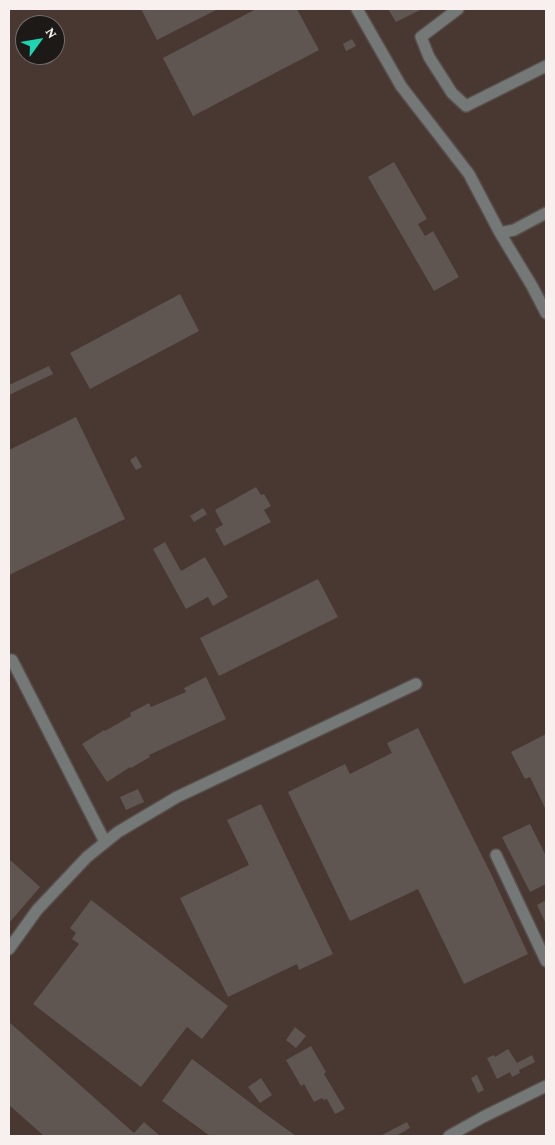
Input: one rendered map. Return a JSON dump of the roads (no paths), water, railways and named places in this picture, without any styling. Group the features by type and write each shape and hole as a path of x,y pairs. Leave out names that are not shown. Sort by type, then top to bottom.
{"street":[{"path":"357,9 401,86 469,174 546,313"},
{"path":"458,9 421,37 429,57 452,93 466,106 546,66"},
{"path":"500,233 514,230 546,213"},
{"path":"9,660 12,660 105,842"},
{"path":"9,949 37,910 87,857 118,832 177,797 416,684"},
{"path":"496,855 546,961"},
{"path":"449,1136 546,1086"}]}
